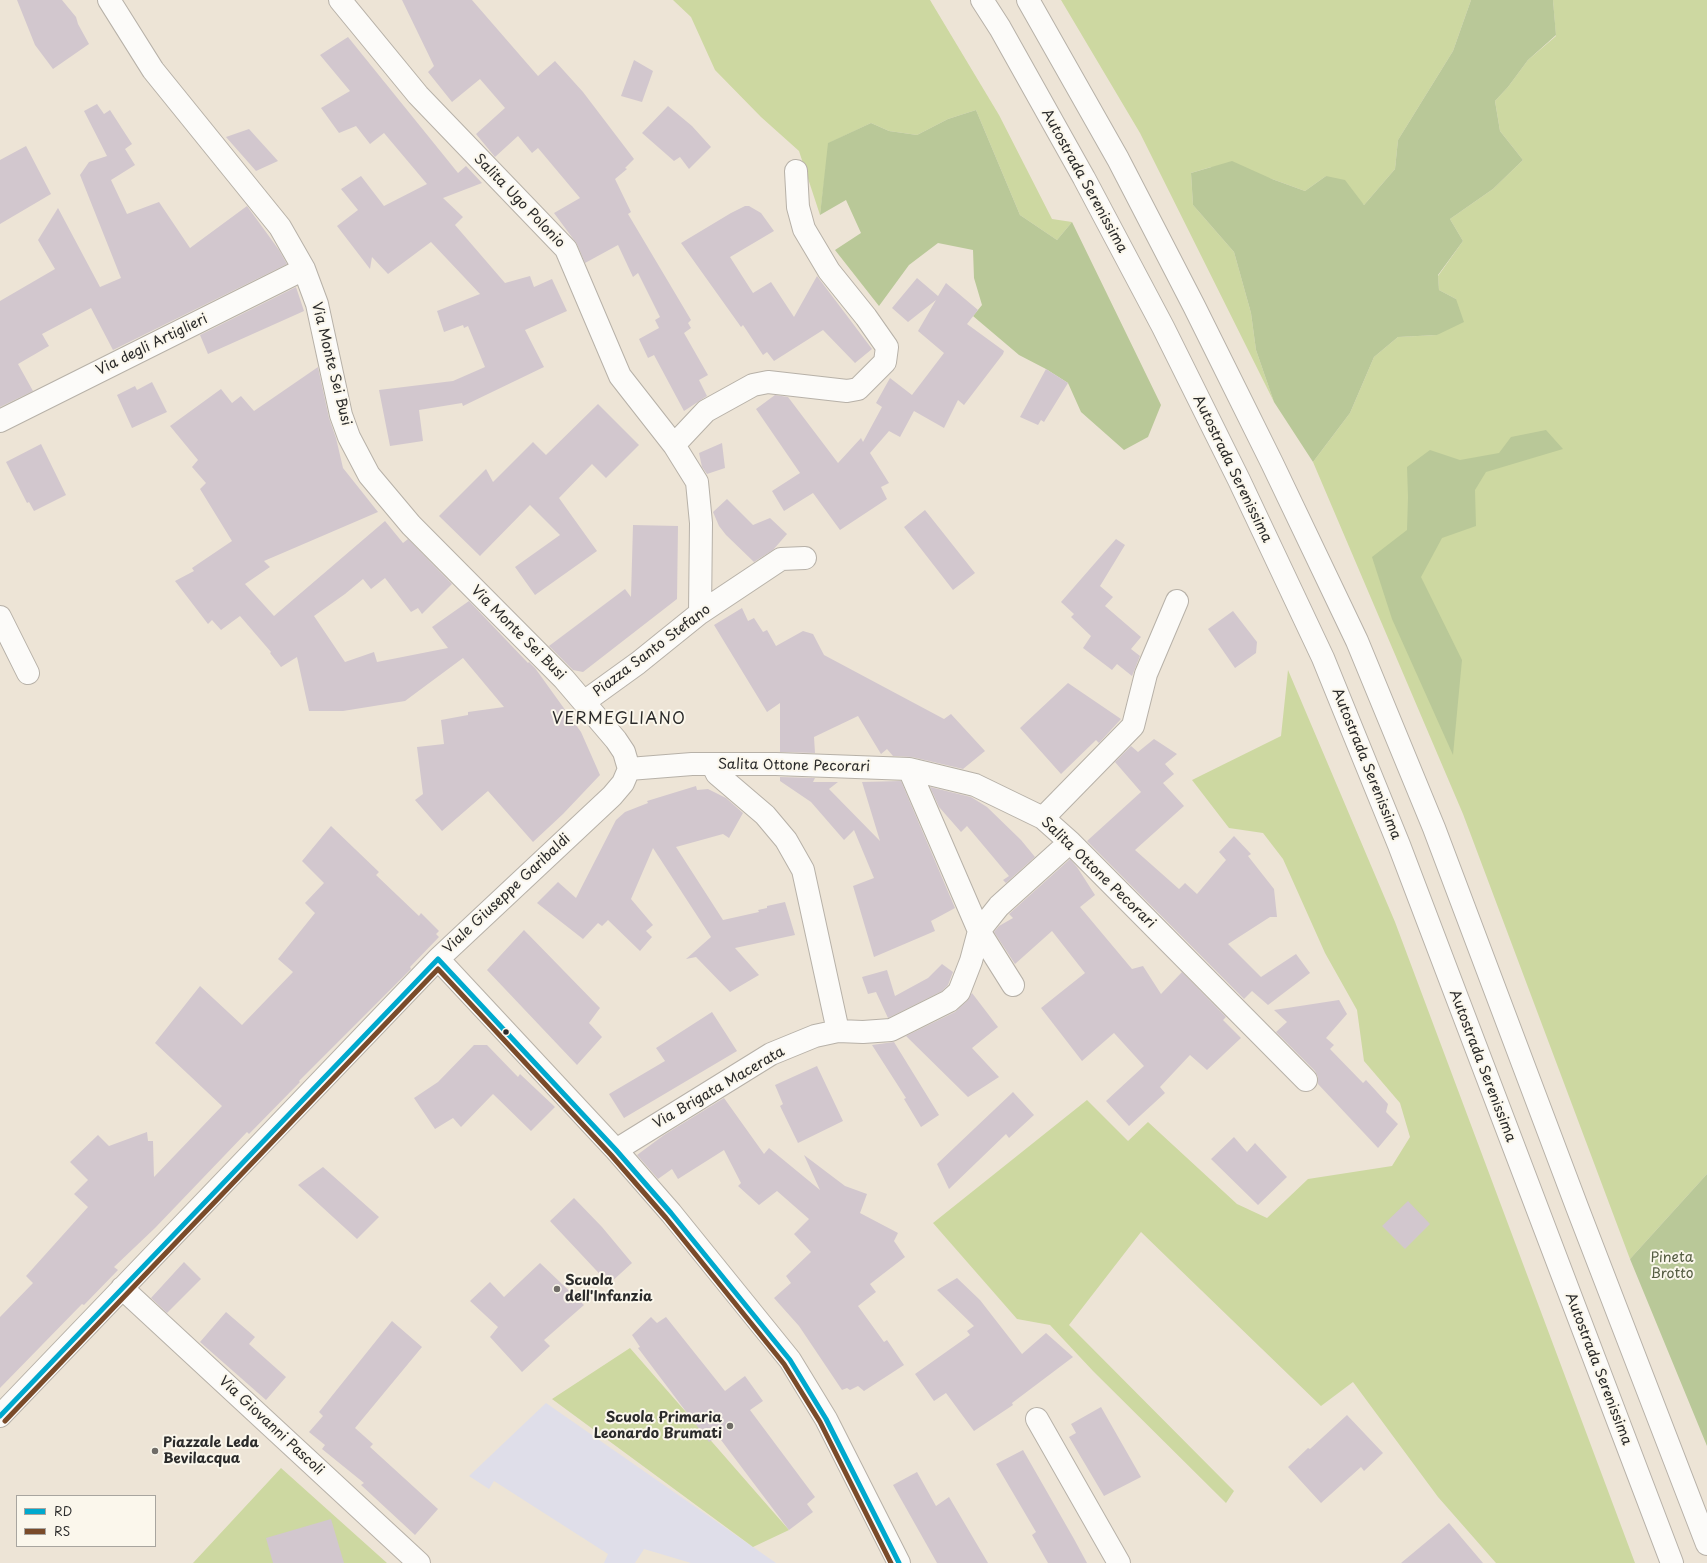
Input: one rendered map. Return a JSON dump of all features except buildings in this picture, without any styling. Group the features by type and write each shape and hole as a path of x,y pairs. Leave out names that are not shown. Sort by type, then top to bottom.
{"main road":[{"name":"Via Monte Sei Busi","path":"110,0 153,70 280,227 304,269 317,304 341,415 349,437 369,475 411,525 564,679 584,702"},
{"name":"Salita Ugo Polonio","path":"340,0 418,95 566,249 620,376 674,445 697,482 702,523 700,613"},
{"name":"Autostrada Serenissima","path":"982,0 1084,178 1159,321 1239,480 1323,658 1398,845 1672,1563"},
{"path":"1028,0 1118,159 1194,306 1272,463 1356,641 1434,828 1707,1544"},
{"path":"674,445 706,411 753,386 768,382 846,391 858,389 885,362 887,347 866,317 829,271 804,229 798,207 796,170"},
{"name":"Via degli Artiglieri","path":"0,421 304,269"},
{"name":"Piazza Santo Stefano","path":"629,769 624,752 616,740 584,702 700,613 781,559 804,558"},
{"path":"1043,818 1134,726 1146,674 1177,601"},
{"path":"0,617 28,673"},
{"path":"629,769 702,764 717,774 765,815 786,840 803,870 838,1031"},
{"name":"Salita Ottone Pecorari","path":"702,764 776,764 909,769 976,785 1043,818 1070,842 1306,1080"},
{"name":"Viale Giuseppe Garibaldi","path":"0,1416 438,959 612,796 623,783 629,769"},
{"path":"909,769 979,931 1013,985"},
{"name":"Via Brigata Macerata","path":"616,1150 771,1054 815,1036 838,1031 863,1032 891,1030 949,1001 959,992 971,961 979,931 999,906 1070,842"},
{"path":"438,959 616,1150 671,1213 790,1360 826,1419 899,1563"},
{"name":"Via Giovanni Pascoli","path":"122,1288 419,1563"},
{"path":"1037,1419 1119,1563"}],"shaded area":[{"path":"546,1403 776,1563 691,1563 644,1549 635,1563 604,1563 608,1554 494,1481 489,1489 469,1476"}],"green space":[{"path":"673,0 930,0 999,115 1052,219 1072,222 1057,240 1020,215 976,110 948,119 917,135 889,131 871,123 829,143 820,215 799,151 761,117 715,70 691,17"},
{"path":"1061,0 1471,0 1453,51 1398,140 1395,169 1364,205 1326,176 1305,191 1272,179 1211,167 1191,173 1193,205 1234,252 1251,313 1256,350 1274,402 1140,133"},
{"path":"1471,0 1553,0 1556,35 1528,60 1508,87 1495,101 1500,131 1523,160 1493,189 1450,219 1463,241 1438,275 1439,290 1456,299 1464,322 1437,335 1398,337 1374,357 1350,413 1313,462 1274,402 1256,350 1251,313 1234,252 1193,205 1191,173 1232,161 1272,179 1305,191 1326,176 1345,180 1364,205 1395,169 1398,140 1453,51"},
{"path":"1553,0 1707,0 1707,1174 1630,1259 1463,814 1313,462 1350,413 1374,357 1398,337 1437,335 1456,299 1439,290 1438,276 1463,241 1450,219 1493,189 1523,160 1500,131 1495,101 1508,87 1528,60 1556,36"},
{"path":"976,110 1020,215 1057,240 1072,222 1161,405 1148,437 1124,450 1081,412 1068,383 1046,369 1019,355 973,316 982,305 974,278 973,250 938,243 909,265 879,306 835,250 861,233 846,200 820,215 828,143 871,123 889,131 917,135 948,119"},
{"path":"1546,430 1563,449 1486,472 1475,490 1476,526 1442,538 1421,577 1462,660 1453,755 1392,619 1372,557 1407,530 1407,467 1430,450 1460,460 1499,453 1511,437"},
{"path":"1288,670 1395,922 1635,1563 1496,1563 1438,1497 1353,1382 1321,1406 1141,1232 1069,1325 1234,1491 1226,1503 1093,1371 1050,1325 1017,1319 933,1223 1087,1100 1128,1141 1148,1122 1237,1204 1267,1218 1308,1179 1392,1166 1410,1137 1400,1103 1364,1061 1357,1010 1325,953 1283,859 1263,833 1229,828 1192,780 1281,736"},
{"name":"Pineta Brotto","path":"1707,1174 1707,1446 1630,1259"},
{"path":"630,1348 789,1530 753,1547 552,1399"},
{"path":"281,1468 387,1563 193,1563"}],"transit line":[{"name":"RD","path":"0,1416 438,959 616,1150 671,1213 790,1360 826,1419 899,1563"},
{"name":"RS","path":"5,1421 438,969 611,1155 666,1218 784,1364 820,1422 891,1563"}],"place":[{"name":"Scuola dell'Infanzia","path":"557,1289"},
{"name":"Scuola Primaria Leonardo Brumati","path":"730,1426"},
{"name":"Piazzale Leda Bevilacqua","path":"155,1451"}],"district":[{"name":"VERMEGLIANO","path":"619,720"}]}
